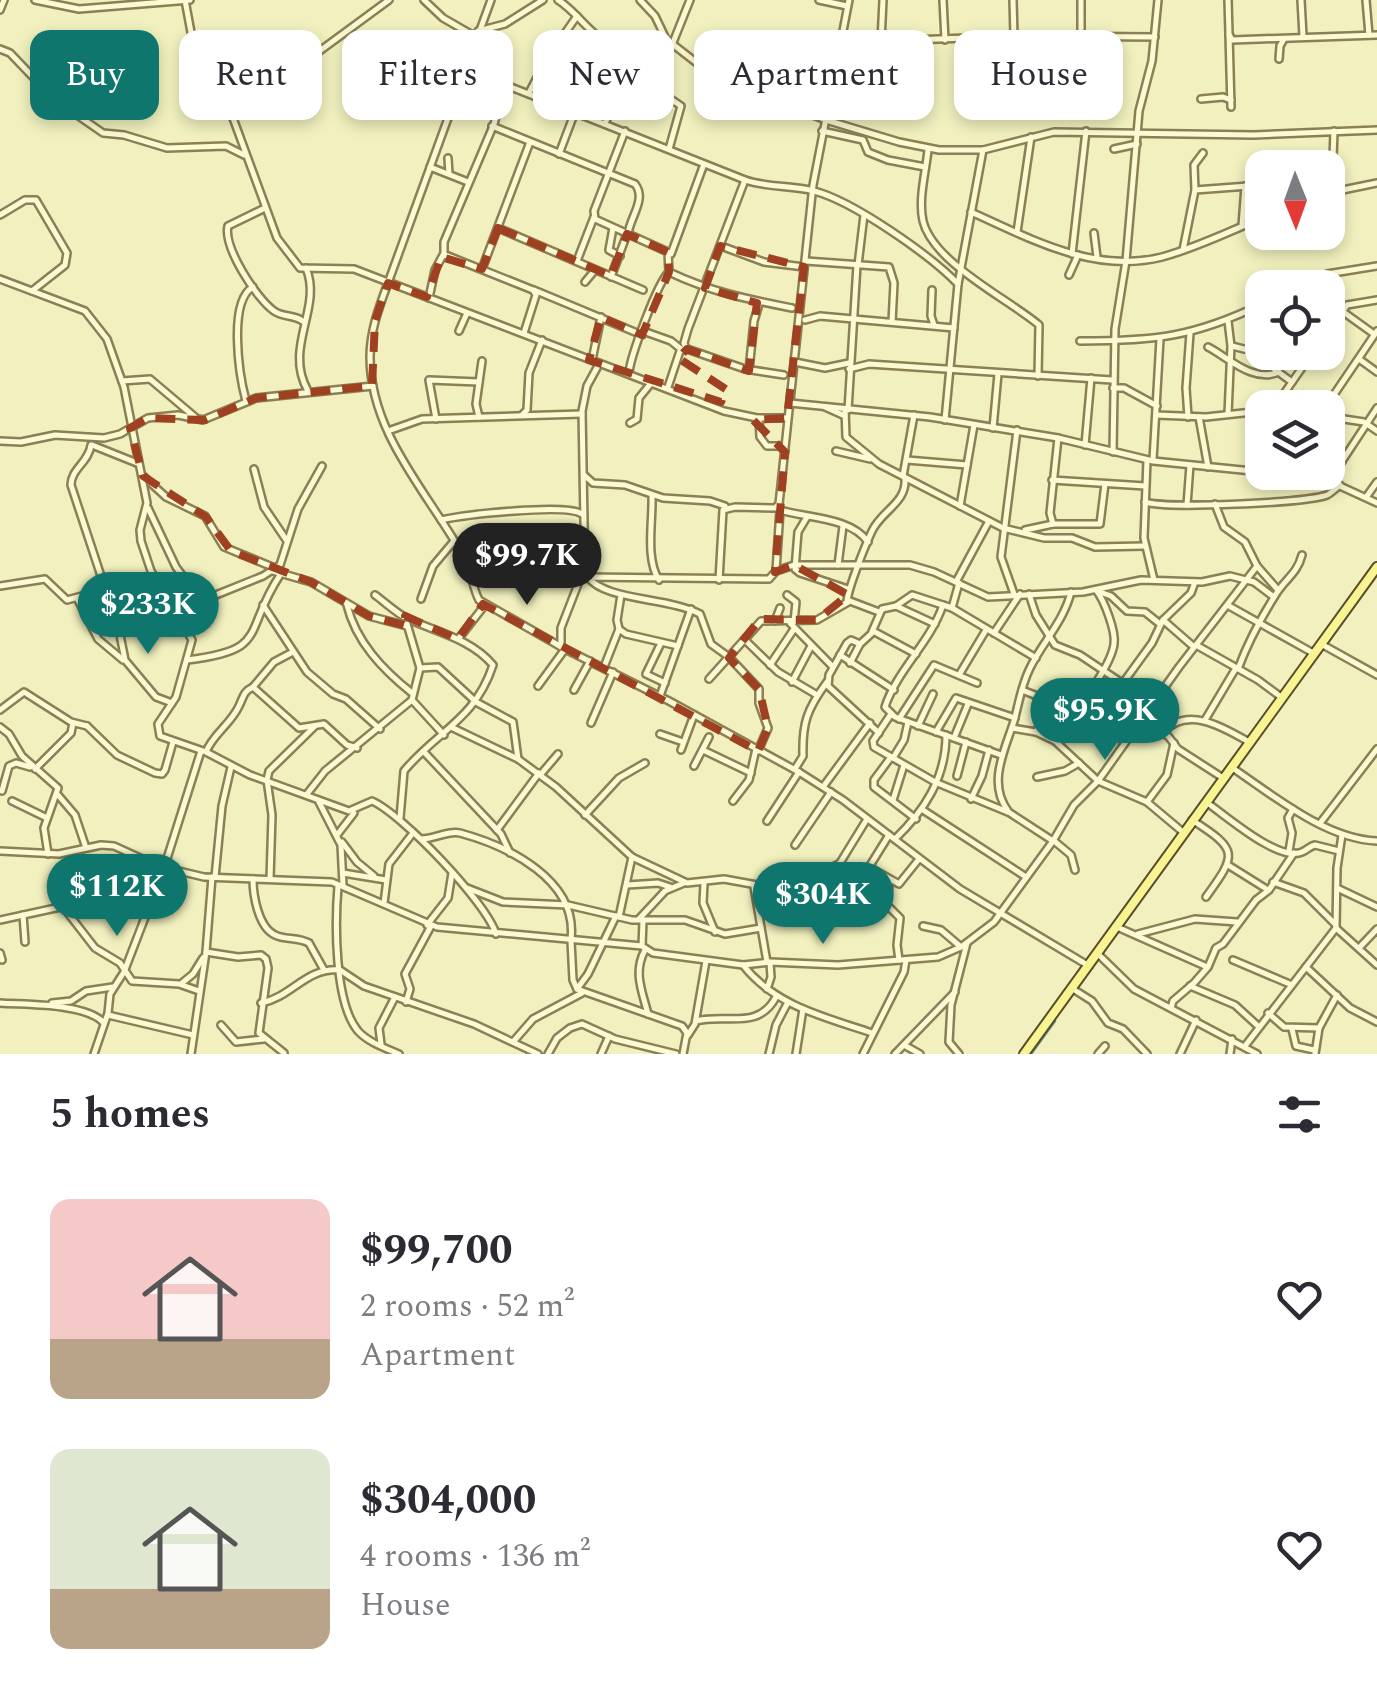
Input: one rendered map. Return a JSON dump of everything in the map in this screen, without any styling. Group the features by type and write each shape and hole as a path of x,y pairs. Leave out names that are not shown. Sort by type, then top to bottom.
{"main road":[{"path":"1024,1054 1377,567"}],"street":[{"path":"0,10 4,0"},
{"path":"36,0 79,9 187,0 192,30"},
{"path":"78,0 79,9"},
{"path":"322,49 389,0"},
{"path":"424,0 443,18 468,30"},
{"path":"479,30 491,0"},
{"path":"488,30 543,0"},
{"path":"558,0 593,30"},
{"path":"640,0 655,16 661,30"},
{"path":"674,40 690,0"},
{"path":"819,0 848,3 842,30"},
{"path":"882,30 883,0"},
{"path":"943,0 944,40"},
{"path":"1013,0 1014,30"},
{"path":"1081,0 1081,30"},
{"path":"1113,452 1114,340 1140,135 1139,110 1155,37 1158,0"},
{"path":"1201,99 1223,97 1231,104 1228,0"},
{"path":"1302,0 1304,36"},
{"path":"1229,34 1236,40 1373,35 1366,0"},
{"path":"529,93 577,16"},
{"path":"1123,37 1155,37"},
{"path":"1279,59 1285,38"},
{"path":"934,40 954,40"},
{"path":"0,49 10,53 54,100 103,133 167,148 226,146 245,156"},
{"path":"513,87 533,95"},
{"path":"669,149 681,106 674,101"},
{"path":"234,120 265,208 286,253 300,268 347,268 724,411 759,418 786,418"},
{"path":"447,120 375,321 370,355 372,386 388,431 469,566 476,594 485,605 563,648 797,770 960,889 1089,966"},
{"path":"429,298 435,270 445,254 444,242 494,120"},
{"path":"559,154 572,120"},
{"path":"596,120 765,187 812,191 889,229 958,284"},
{"path":"605,124 607,120"},
{"path":"776,571 777,509 786,418 812,191 826,120 928,148 984,150 1031,137 1086,130 1140,135 1377,130"},
{"path":"492,126 639,189 641,200 632,213 611,277"},
{"path":"1069,275 1075,255 1086,130"},
{"path":"822,131 862,140 868,152 888,160 926,167"},
{"path":"1333,150 1334,131"},
{"path":"576,262 624,132"},
{"path":"1017,232 1031,137"},
{"path":"482,269 530,142"},
{"path":"1114,149 1137,144"},
{"path":"928,148 922,220 936,242 983,288 1039,325 1038,376"},
{"path":"945,420 958,284 984,150"},
{"path":"1183,250 1195,190 1194,166 1203,154"},
{"path":"448,158 450,174"},
{"path":"629,373 628,366 654,294 669,272 671,254 705,163"},
{"path":"430,167 468,182"},
{"path":"668,387 746,180"},
{"path":"1345,189 1377,183"},
{"path":"1195,190 1245,186 1242,226"},
{"path":"0,215 25,200 36,200 67,253 65,265 32,291"},
{"path":"265,208 234,222 226,231 253,287 276,312 299,316 304,322"},
{"path":"971,212 1075,255 1126,261 1183,250 1245,225"},
{"path":"864,215 852,320 846,437 904,477 1003,528 1044,538 1072,538 1095,547 1145,546"},
{"path":"594,217 671,254"},
{"path":"498,228 642,290"},
{"path":"613,228 609,250 620,256"},
{"path":"1094,233 1095,252 1100,259"},
{"path":"720,246 764,262 886,266 892,272 892,322"},
{"path":"445,254 671,341 684,350 749,370 784,375"},
{"path":"1345,271 1377,266"},
{"path":"306,268 310,286 298,363 308,391"},
{"path":"585,282 595,270"},
{"path":"669,272 704,288 760,304 792,308"},
{"path":"0,279 92,316 107,339 122,381 148,508 192,596 178,617 118,624"},
{"path":"246,401 238,314 243,294 253,287"},
{"path":"524,333 536,295 533,290"},
{"path":"932,290 934,325"},
{"path":"1345,309 1356,302 1377,300"},
{"path":"749,370 754,321 760,304"},
{"path":"459,331 467,313"},
{"path":"1080,341 1190,333 1245,313"},
{"path":"1336,390 1375,332 1345,313"},
{"path":"805,320 820,316 954,328"},
{"path":"538,686 563,648 561,628 584,578 582,414 596,362 601,317"},
{"path":"1228,320 1232,346 1228,414"},
{"path":"1188,416 1190,333"},
{"path":"1154,581 1145,546 1145,486 1156,414 1160,338"},
{"path":"522,415 527,410 530,366 542,340"},
{"path":"1232,346 1245,348"},
{"path":"1208,347 1240,367 1269,376 1279,372 1292,382"},
{"path":"1358,358 1377,372"},
{"path":"479,418 476,404 482,360"},
{"path":"795,362 821,368 849,364 1091,378 1124,388 1156,406"},
{"path":"1286,390 1300,370"},
{"path":"993,428 998,374"},
{"path":"1085,445 1091,378"},
{"path":"122,381 150,379 198,419"},
{"path":"436,419 429,380 479,382"},
{"path":"630,423 637,419 639,398 652,382"},
{"path":"0,441 21,442 55,435 80,439 112,436 156,410 166,416 208,419 246,401 372,386"},
{"path":"790,402 846,412 914,415 1018,430 1150,461 1245,471"},
{"path":"1345,458 1377,408"},
{"path":"1156,414 1199,417 1245,412"},
{"path":"388,431 412,421 582,414"},
{"path":"847,602 848,589 868,542 906,488 904,477 914,415"},
{"path":"1199,417 1208,467"},
{"path":"759,418 761,440 767,446 780,446 785,452"},
{"path":"1345,420 1367,425 1377,432"},
{"path":"960,507 974,426"},
{"path":"1017,594 1003,568 1003,528 1018,430"},
{"path":"1054,524 1050,517 1058,438"},
{"path":"80,439 139,465"},
{"path":"91,445 88,458 70,482 110,616 118,624 125,658 156,696 172,703"},
{"path":"836,451 873,459"},
{"path":"129,458 136,453"},
{"path":"907,460 967,465"},
{"path":"1187,505 1190,465"},
{"path":"187,660 237,651 247,643 280,565 298,509 322,466"},
{"path":"254,470 264,507 287,541"},
{"path":"582,472 593,484 629,486 652,496 716,502 728,508 777,509 862,533 868,542"},
{"path":"143,476 166,498 207,519 224,547 276,571 312,582 379,620 407,626"},
{"path":"1052,480 1145,486"},
{"path":"1367,496 1377,482"},
{"path":"1023,531 1054,524 1100,524 1105,484"},
{"path":"1345,487 1377,503"},
{"path":"1147,506 1325,496 1333,490"},
{"path":"652,496 652,558 660,580"},
{"path":"1215,504 1224,526 1245,542 1276,594"},
{"path":"148,508 140,530 141,541 152,571 191,636 172,703 157,731 160,736 318,800 356,810"},
{"path":"719,580 720,515 728,508"},
{"path":"440,520 486,513 569,509 584,517"},
{"path":"807,517 798,532 794,565 800,574 848,589"},
{"path":"952,608 958,582 990,521"},
{"path":"838,565 842,526"},
{"path":"421,599 433,566 454,541"},
{"path":"528,550 530,582"},
{"path":"1205,720 1276,594 1297,574 1302,554"},
{"path":"469,566 482,575 530,582 584,578 768,579 776,571 794,565 910,565 988,597 1097,591 1134,581 1196,582 1230,576 1245,578 1276,594"},
{"path":"0,852 48,854 114,846 161,867 214,877 341,886 429,925 644,947 706,961 838,965 938,957 984,932 1001,912 1074,805 1098,780 1257,566"},
{"path":"188,606 276,571"},
{"path":"584,578 622,595 665,601 691,610 703,618 711,644 730,657 759,688 759,703 768,728 750,773 732,801"},
{"path":"0,586 45,579 53,583 64,599 104,590"},
{"path":"1123,683 1162,622 1191,594 1196,582"},
{"path":"1097,591 1111,596 1127,611 1145,612 1281,696"},
{"path":"1055,741 1102,668 1114,640 1105,603 1097,591"},
{"path":"1010,813 998,786 1001,755 1015,718 1020,690 1064,612 1070,592"},
{"path":"959,675 1017,594"},
{"path":"1029,594 1030,604 1059,649 1080,654 1152,704"},
{"path":"375,595 406,618 458,639 492,665 476,702 404,771 400,818"},
{"path":"604,667 619,629 622,595"},
{"path":"770,665 793,624 796,602 787,595"},
{"path":"709,679 757,623 817,620 847,602 879,612 912,595 952,608 1036,658"},
{"path":"77,598 98,639 130,664"},
{"path":"346,603 352,624 375,657 444,734"},
{"path":"263,605 292,653 320,685 346,699 380,729"},
{"path":"458,639 485,605"},
{"path":"944,605 884,704 900,719 1001,755"},
{"path":"896,606 935,624"},
{"path":"1229,606 1313,653"},
{"path":"775,621 780,608"},
{"path":"660,696 691,610"},
{"path":"850,663 873,631 879,612"},
{"path":"307,794 325,771 380,729 412,696 420,668 406,618"},
{"path":"793,624 833,667"},
{"path":"619,629 678,646"},
{"path":"873,631 916,654"},
{"path":"745,640 770,665 817,696"},
{"path":"767,821 803,756 801,734 817,696 849,641 860,644"},
{"path":"661,643 646,674 665,684"},
{"path":"1320,643 1377,675"},
{"path":"792,682 811,646"},
{"path":"94,1054 108,1015 107,1001 124,972 204,752 240,706 245,691 274,662 292,653"},
{"path":"840,656 894,690"},
{"path":"574,690 590,661"},
{"path":"900,719 934,666 977,682"},
{"path":"420,668 438,668 476,702 513,722 518,759"},
{"path":"592,723 613,672"},
{"path":"827,681 837,697 879,733"},
{"path":"253,687 299,728 324,724 357,748"},
{"path":"1020,690 1075,711"},
{"path":"0,710 24,692 73,723 89,726 117,755 156,773 165,770 173,742"},
{"path":"918,726 933,694"},
{"path":"936,732 954,700 1015,718"},
{"path":"954,738 969,702"},
{"path":"1036,732 1052,702"},
{"path":"892,714 873,746 935,782 1010,813 1053,840 1070,855 1075,870"},
{"path":"660,734 682,746 694,715"},
{"path":"1162,733 1174,723 1205,720 1249,742"},
{"path":"908,722 904,740 873,786 916,819"},
{"path":"1139,722 1162,733 1178,750 1223,778"},
{"path":"34,768 70,733 73,723"},
{"path":"823,787 870,723"},
{"path":"270,878 272,815 267,780 274,763 316,724"},
{"path":"0,727 34,768 56,785 58,795 75,815 86,848"},
{"path":"453,728 540,774 632,858 687,882"},
{"path":"1012,728 1036,732 1055,741 1098,780 1146,802 1184,832"},
{"path":"853,901 868,867 892,837 923,810 945,759 946,735"},
{"path":"694,766 709,737"},
{"path":"956,776 966,742"},
{"path":"1146,802 1167,775 1174,742"},
{"path":"347,744 348,754"},
{"path":"1321,822 1377,749"},
{"path":"703,750 750,773"},
{"path":"971,798 989,750"},
{"path":"424,752 497,830 510,854"},
{"path":"497,830 558,754"},
{"path":"2,790 9,766 16,763 34,768"},
{"path":"586,815 619,778 645,764"},
{"path":"893,800 904,764"},
{"path":"1038,777 1079,764"},
{"path":"189,1053 222,806 231,767"},
{"path":"1231,767 1293,809 1342,835 1377,840"},
{"path":"796,845 831,792"},
{"path":"48,854 44,833 58,795"},
{"path":"12,800 47,818"},
{"path":"318,800 327,812 343,854 335,911 341,990 355,1028 399,1054"},
{"path":"338,837 356,810 372,801 400,818 465,886 470,897 490,917 496,934"},
{"path":"1206,802 1264,843 1291,852 1316,845 1339,851"},
{"path":"1171,1008 1208,966 1216,948 1237,922 1269,890 1291,852 1288,818 1293,809"},
{"path":"923,810 1026,877"},
{"path":"648,1014 639,985 638,964 644,947 641,920 652,903 670,888 687,882 724,879 752,885 800,883 830,870 846,856 867,818"},
{"path":"1192,820 1224,842 1228,865 1206,897"},
{"path":"416,836 432,839 456,832 510,854 551,882 568,905 572,980 579,991 682,1026 686,1037"},
{"path":"1244,1046 1336,927 1342,835"},
{"path":"384,903 394,855 416,836"},
{"path":"338,837 374,876"},
{"path":"512,1042 533,1019 579,991 618,916 632,858"},
{"path":"868,867 901,883 919,858"},
{"path":"1228,865 1269,890"},
{"path":"0,918 88,901 161,867"},
{"path":"830,870 860,882"},
{"path":"343,873 386,880"},
{"path":"406,1002 410,989 405,974 429,925 448,898 452,873"},
{"path":"254,879 257,907 268,928 275,935 309,943 324,970"},
{"path":"865,1053 904,972 897,944 900,918 886,904 890,880"},
{"path":"704,882 703,902 715,932"},
{"path":"1273,882 1304,893 1377,964"},
{"path":"627,885 658,883 670,888"},
{"path":"752,885 757,890 760,928 771,977 767,989"},
{"path":"465,886 503,902 568,905 641,920 685,920 731,934 760,928"},
{"path":"1337,888 1377,907"},
{"path":"64,908 95,948 115,958 132,981 179,984 199,991"},
{"path":"23,915 25,942"},
{"path":"1138,934 1195,919 1237,922"},
{"path":"924,926 940,930 960,947"},
{"path":"1117,927 1208,966"},
{"path":"1359,948 1377,929"},
{"path":"959,1054 950,1042 955,992 968,942"},
{"path":"1098,953 1134,989 1257,1054"},
{"path":"179,984 194,974 205,955"},
{"path":"205,955 264,956 268,968 259,1031 283,1054 291,1054"},
{"path":"1233,960 1292,985"},
{"path":"548,1054 557,1038 582,1024 646,1051 679,1054 696,1021 706,961"},
{"path":"743,965 757,983 788,1004 872,1034"},
{"path":"1306,967 1350,1008 1377,1022"},
{"path":"261,1003 282,996 296,983 324,970 340,970 354,982 441,1011 538,1054"},
{"path":"44,1005 116,986"},
{"path":"1190,986 1235,1005 1258,1026"},
{"path":"1073,988 1147,1054"},
{"path":"895,1054 955,992"},
{"path":"1292,1029 1296,1046 1315,1052 1319,1028 1337,995"},
{"path":"382,1047 379,1028 395,997"},
{"path":"696,1021 756,1017 769,1009 776,997"},
{"path":"0,1003 44,1005 98,1016 104,1023"},
{"path":"769,1054 776,1026 788,1004"},
{"path":"796,1054 803,1009"},
{"path":"1268,1014 1292,1029 1319,1028"},
{"path":"108,1015 193,1034"},
{"path":"1180,1054 1196,1020"},
{"path":"222,1024 236,1042 264,1039"},
{"path":"601,1054 609,1036"},
{"path":"1230,1054 1232,1039"},
{"path":"904,1045 920,1054"},
{"path":"1098,1054 1104,1046"}],"highlighted area":[{"path":"498,228 611,276 627,234 668,252 669,272 642,335 601,317 589,360 721,402 727,390 678,358 687,349 749,371 757,303 705,288 720,246 804,267 787,418 753,420 785,452 775,572 794,565 848,595 817,620 760,619 729,658 759,689 768,728 758,751 483,604 458,639 405,616 407,626 369,616 311,582 231,551 206,517 143,476 130,428 148,418 205,420 256,398 372,386 375,321 388,283 427,297 441,257 482,269"}],"waterway":[{"path":"1031,1054 1055,1021"}]}
